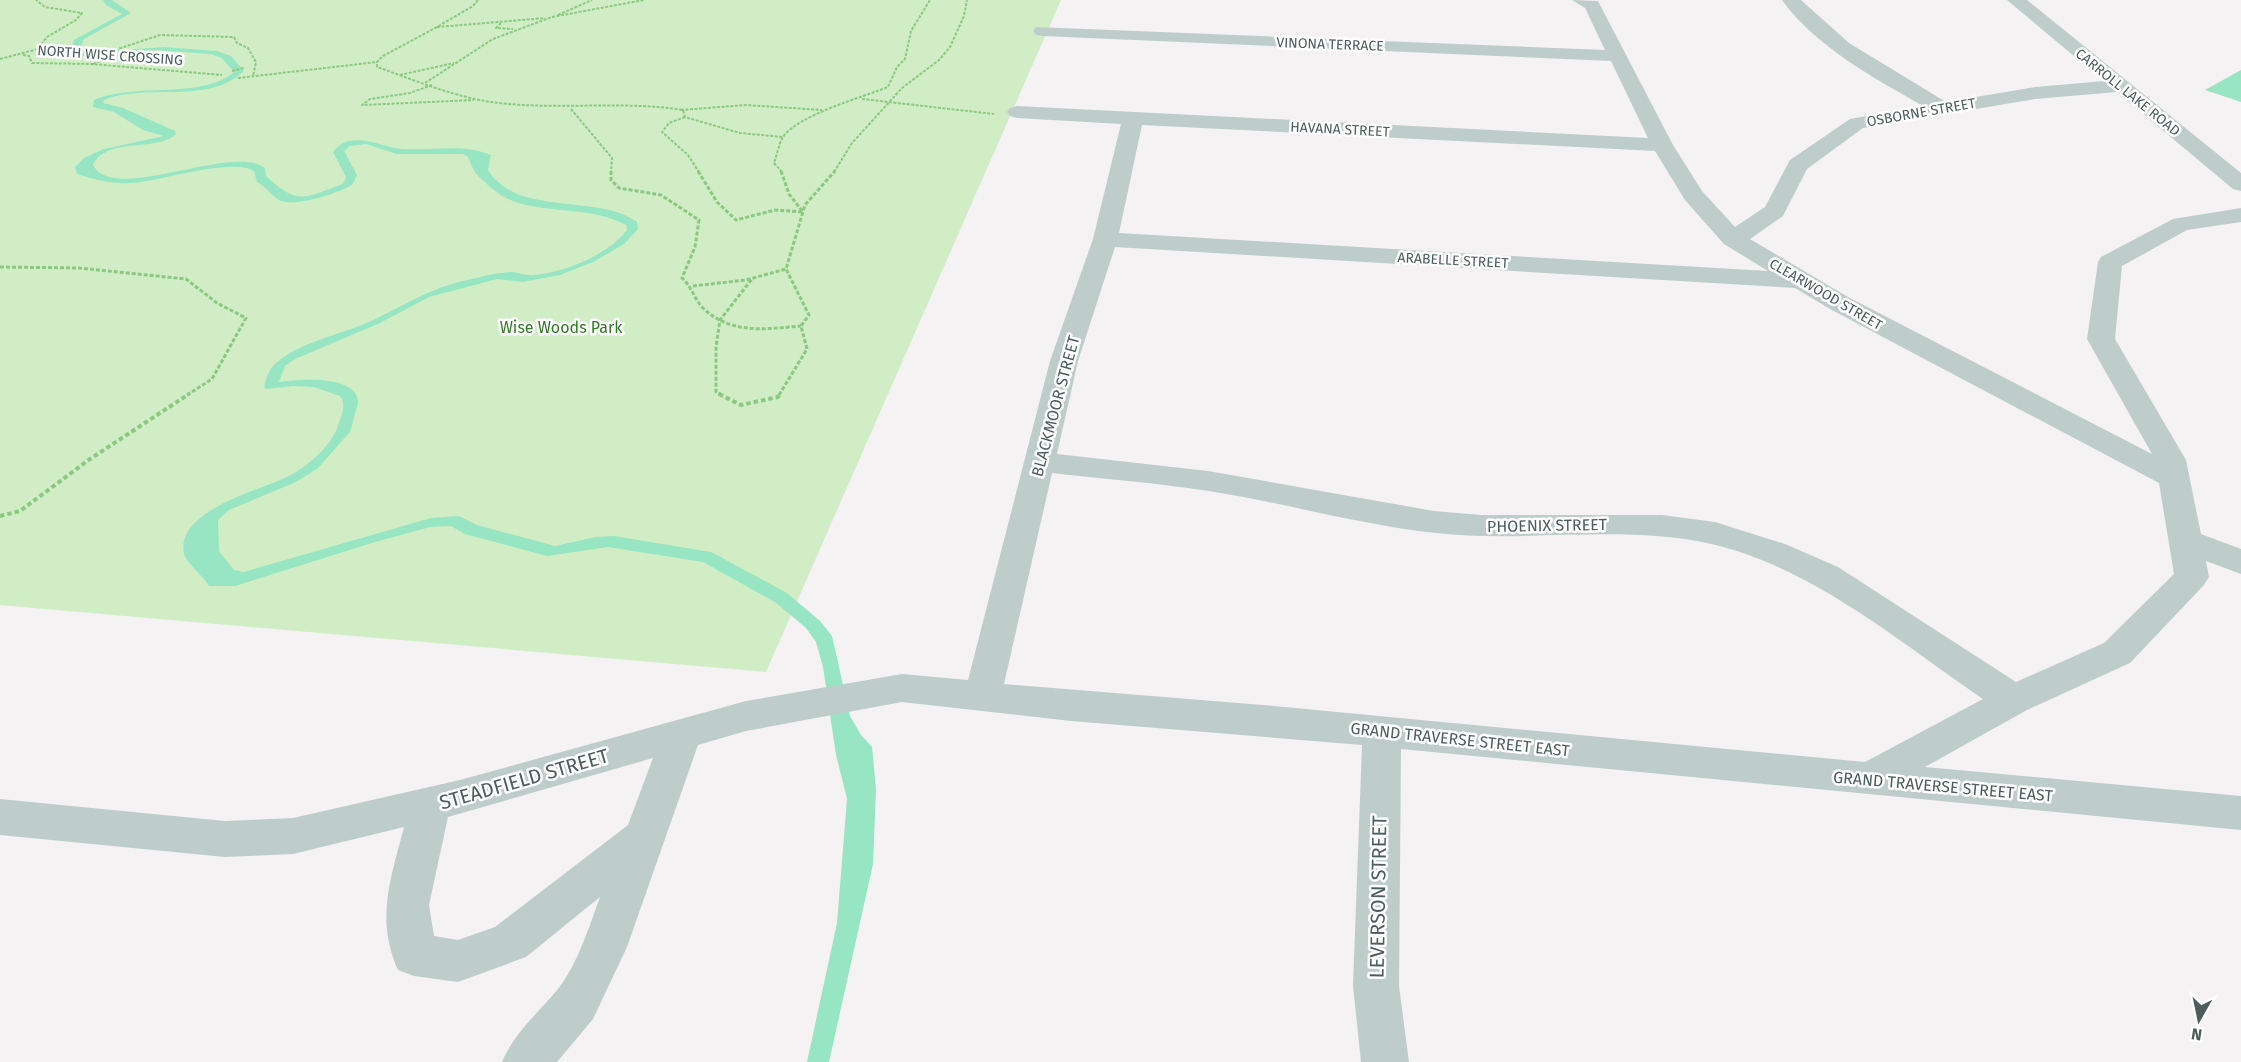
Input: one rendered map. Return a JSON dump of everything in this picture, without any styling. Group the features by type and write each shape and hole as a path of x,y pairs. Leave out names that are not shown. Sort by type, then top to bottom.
{"street":[{"name":"CLEARWOOD STREET","path":"1581,0 1592,5 1662,145 1693,195 1733,239 1800,281 1965,371 2174,478"},
{"path":"1791,0 1836,43 1865,65 1940,107"},
{"name":"CARROLL LAKE ROAD","path":"2016,0 2241,184"},
{"name":"VINONA TERRACE","path":"1042,31 1618,56"},
{"name":"OSBORNE STREET","path":"1733,239 1775,211 1798,165 1857,123 1940,107 2036,93 2121,86"},
{"name":"HAVANA STREET","path":"1017,112 1662,145"},
{"name":"BLACKMOOR STREET","path":"983,695 1064,361 1105,239 1133,118"},
{"path":"1869,779 2014,700 2117,652 2192,577 2171,460 2101,339 2110,262 2181,224 2241,215"},
{"name":"ARABELLE STREET","path":"1105,239 1800,281"},
{"name":"PHOENIX STREET","path":"1040,462 1208,481 1434,522 1481,526 1526,524 1662,526 1715,533 1773,552 1826,575 2014,700"},
{"path":"2187,541 2241,562"},
{"name":"GRAND TRAVERSE STREET EAST","path":"682,734 746,716 902,688 1071,706 1382,731 2241,813"},
{"name":"LEVERSON STREET","path":"1382,731 1376,986 1385,1062"},
{"path":"526,1062 576,1003 604,947 682,734"},
{"name":"STEADFIELD STREET","path":"644,837 510,942 458,961 414,955 407,905 430,804 682,734"},
{"path":"0,818 225,840 292,836 430,804"}],"path":[{"path":"23,55 38,49 46,37 76,20 82,14 74,10 48,8 36,0"},
{"path":"238,78 377,62 406,42 473,6 478,0"},
{"path":"425,82 493,39 592,0"},
{"path":"437,27 552,17 644,0"},
{"path":"804,212 794,203 784,187 783,173 774,163 783,137 792,129 826,110 861,99 888,87 897,67 905,59 911,31 930,0"},
{"path":"801,326 809,315 786,269 805,205 847,156 852,143 888,103 950,47 964,16 967,0"},
{"path":"506,21 496,28 511,30 531,25"},
{"path":"92,64 113,56 116,51 160,35 234,36 237,43 248,48 256,62 253,76"},
{"name":"NORTH WISE CROSSING","path":"0,59 23,55 29,56 32,63 92,64 222,75"},
{"path":"377,62 377,67 478,99 571,108 657,106 681,110 746,105 826,110"},
{"path":"400,75 458,62"},
{"path":"232,71 244,68"},
{"path":"432,85 410,93 370,99 362,105 412,102 447,103 478,99"},
{"path":"861,99 986,114 1017,112"},
{"path":"571,108 612,158 611,180 618,188 661,195 699,220 695,247 682,278 693,286 702,307 737,330 801,326"},
{"path":"681,110 685,117"},
{"path":"783,137 756,136 723,129 706,120 685,117 669,123 662,132 688,155 717,202 736,220 775,210 804,212"},
{"path":"0,267 79,268 186,279 217,303 246,318 212,379 90,459 20,511 0,516"},
{"path":"693,286 752,279 786,269"},
{"path":"752,279 720,320 716,347 716,392 741,405 778,397 807,349 801,326"}],"green space":[{"name":"Wise Woods Park","path":"0,0 1061,0 766,672 0,605"}],"shaded area":[{"path":"103,0 112,0 131,13 84,39 80,48 85,53 164,47 217,51 231,56 244,71 229,82 213,88 139,93 104,100 103,103 123,108 175,131 176,134 167,140 120,147 100,156 93,165 105,176 124,179 148,177 227,163 249,162 265,168 266,176 286,192 310,196 343,184 346,177 333,152 348,141 366,141 403,149 469,149 491,155 488,170 501,185 518,194 538,200 601,208 621,213 637,222 638,229 624,244 593,262 560,275 523,282 497,279 429,297 380,323 295,359 285,366 279,382 326,380 349,387 356,394 358,403 350,432 318,468 296,482 229,510 218,520 219,551 234,570 244,572 431,518 459,516 477,525 555,546 596,537 614,536 711,552 787,593 820,621 832,636 850,716 861,735 872,747 876,789 873,864 829,1062 807,1062 837,923 847,799 836,755 823,667 816,642 806,628 775,602 703,562 608,547 547,556 465,534 451,526 430,527 375,542 235,586 209,586 184,554 185,538 193,525 207,513 224,503 298,471 319,454 335,433 343,411 340,396 314,387 293,386 266,389 264,387 271,368 285,356 305,345 359,326 448,285 500,273 535,275 572,266 609,247 627,230 626,225 597,215 517,203 493,189 478,175 468,157 463,154 397,154 366,144 350,146 344,151 357,175 352,185 305,201 279,200 257,182 254,171 243,167 213,168 131,183 104,181 77,174 75,167 84,158 104,149 164,136 143,130 114,112 93,107 94,100 129,92 204,86 220,81 234,72 222,58 210,54 158,50 81,56 71,53 74,40 122,14 106,5"},
{"path":"2241,70 2241,102 2205,90"}]}
